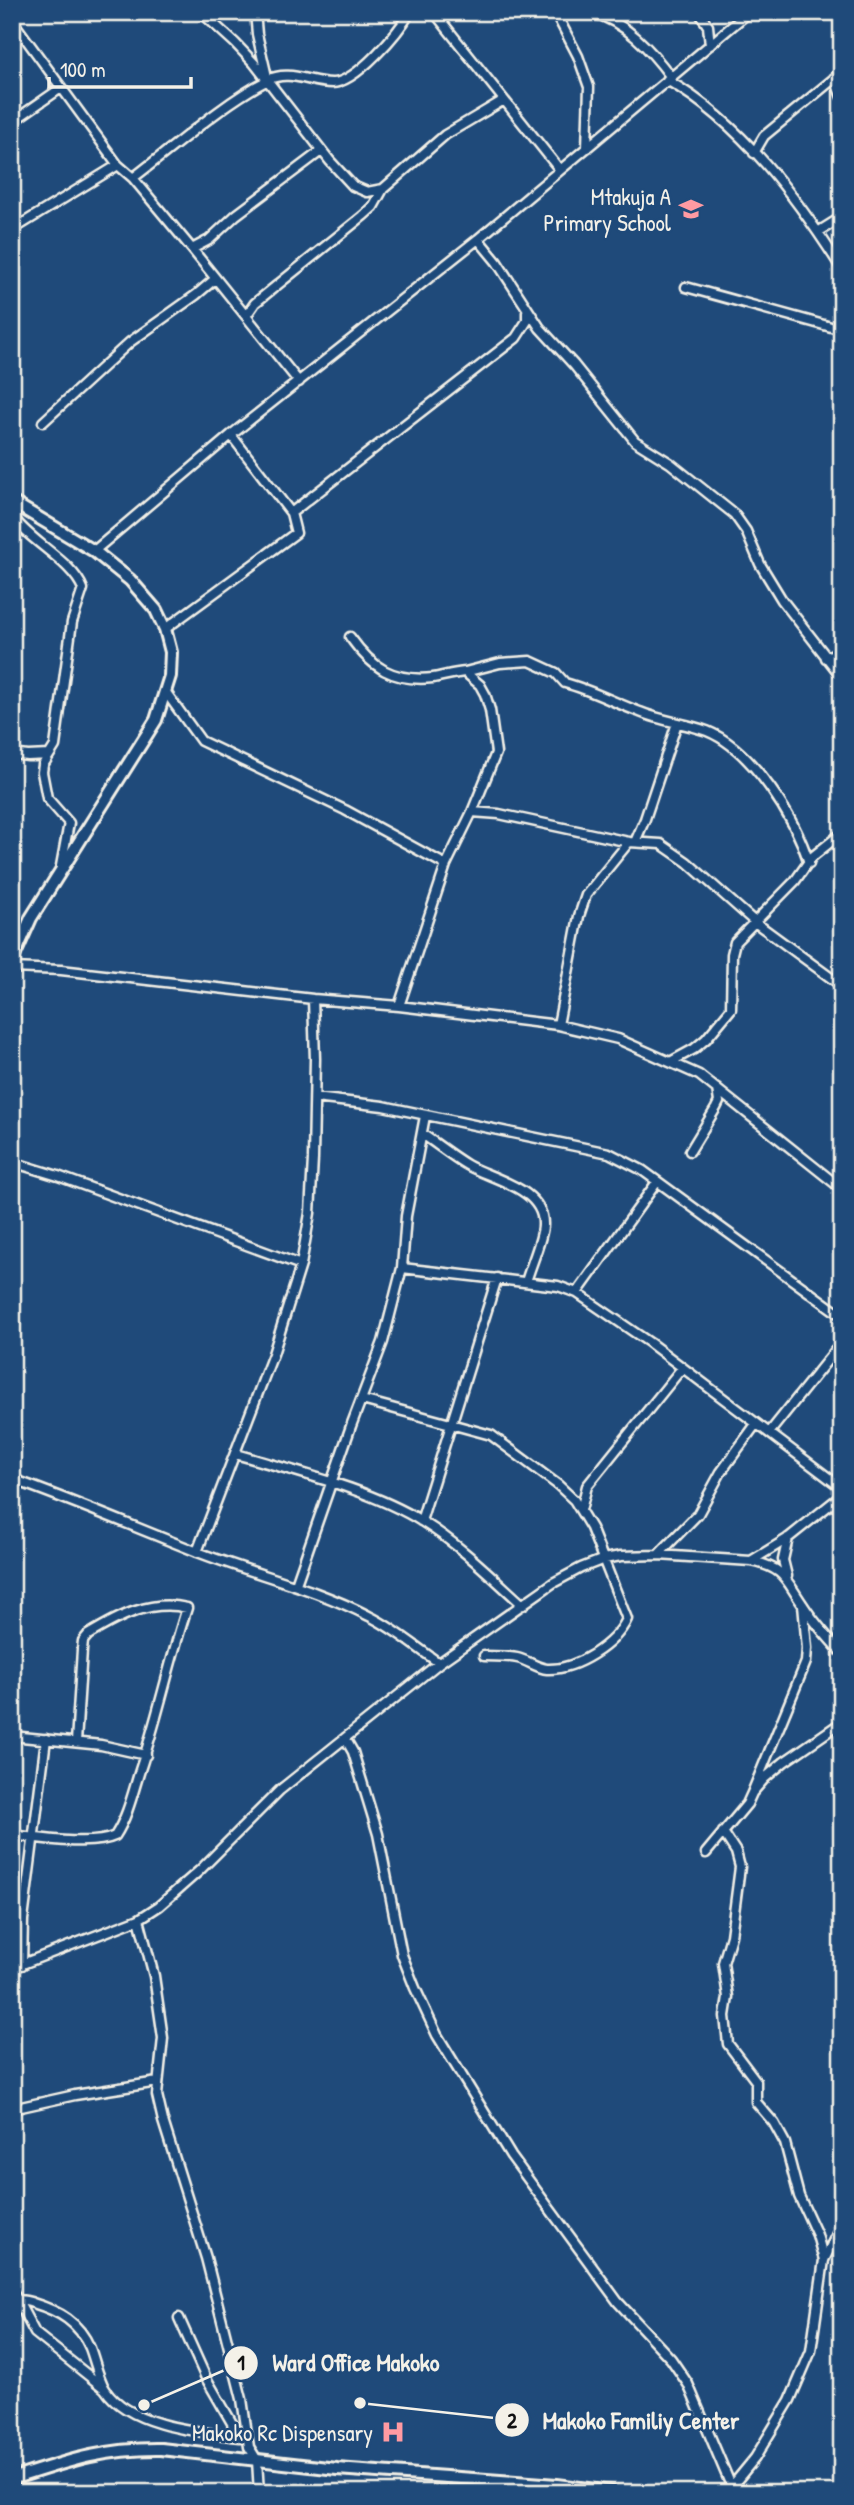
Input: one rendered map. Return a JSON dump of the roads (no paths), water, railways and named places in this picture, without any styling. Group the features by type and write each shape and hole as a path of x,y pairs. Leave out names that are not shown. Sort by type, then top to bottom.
{"street":[{"path":"18,12 14,21 118,165 192,249 299,382"},
{"path":"201,12 235,43 268,80 321,151 353,186 367,192 383,189"},
{"path":"255,12 257,34 268,80"},
{"path":"132,178 242,96 268,80 277,76 303,77 332,83 341,80 376,55 410,12"},
{"path":"434,12 560,170"},
{"path":"555,12 578,56 589,87 587,148"},
{"path":"591,12 640,39 669,78 699,101 754,153 791,194 842,269"},
{"path":"699,12 708,26 710,45"},
{"path":"94,551 232,436 478,239 750,12"},
{"path":"754,153 764,136 842,72"},
{"path":"834,78 842,97"},
{"path":"12,122 61,88"},
{"path":"246,316 255,303 373,207 383,189 445,135 504,100"},
{"path":"192,249 209,240 236,215 321,151"},
{"path":"12,230 118,165"},
{"path":"818,232 842,217"},
{"path":"478,239 510,280 527,312 598,393 635,441 670,463 734,514 746,531 760,564 782,600 842,677"},
{"path":"43,422 130,342 215,279"},
{"path":"686,287 842,330"},
{"path":"291,513 516,338 527,321 527,312"},
{"path":"165,629 292,537 296,531 291,513 232,436"},
{"path":"12,502 94,551 130,580 156,610 171,652 170,676 156,720 31,918 12,961"},
{"path":"12,516 75,576 83,589 72,622 55,746 42,772 47,798 69,823 60,870"},
{"path":"349,637 370,662 412,680 465,672 500,663 530,661 556,673 565,682 642,713 707,731 747,758 778,799 809,863"},
{"path":"827,658 842,649"},
{"path":"398,1006 446,865 472,812 496,752 485,694 480,685 465,672"},
{"path":"165,691 201,741 345,810 446,865"},
{"path":"558,1025 579,916 586,895 632,842 645,819 677,723"},
{"path":"12,754 49,755"},
{"path":"472,812 499,814 632,842 655,842 668,847 756,923 842,986"},
{"path":"672,1061 706,1039 731,1009 732,954 735,942 756,923 818,850 842,833"},
{"path":"12,929 24,933"},
{"path":"12,968 61,970 398,1006 558,1025 618,1039 699,1075 842,1189"},
{"path":"197,1552 273,1354 301,1265 310,1213 315,1098 313,999"},
{"path":"690,1151 719,1102 717,1089"},
{"path":"315,1098 383,1106 609,1153 642,1170 842,1316"},
{"path":"296,1584 383,1342 402,1268 406,1216 425,1116"},
{"path":"422,1135 468,1166 514,1185 538,1208 543,1226 526,1282"},
{"path":"12,1162 58,1176 301,1265"},
{"path":"578,1293 657,1182"},
{"path":"402,1268 558,1286 578,1293 842,1488"},
{"path":"421,1521 497,1278"},
{"path":"769,1433 842,1342"},
{"path":"581,1510 585,1490 682,1368"},
{"path":"362,1400 491,1435 565,1491 581,1510 628,1619 623,1629 601,1648 565,1667 544,1669 517,1658 484,1656"},
{"path":"658,1555 698,1514 721,1472 757,1424"},
{"path":"236,1454 331,1482 421,1521 450,1540 523,1605"},
{"path":"12,1479 197,1552 296,1584 372,1617 439,1664"},
{"path":"565,1491 574,1493 585,1490"},
{"path":"751,1561 788,1538 842,1495"},
{"path":"788,1538 783,1560 788,1579 803,1605 842,1653"},
{"path":"12,1968 139,1919 179,1890 280,1790 439,1664 561,1578 604,1559 658,1555 751,1561 775,1568 788,1579"},
{"path":"12,1835 49,1840 91,1840 115,1836 128,1809 146,1755 170,1659 187,1608 157,1605 141,1609 99,1628 83,1641 76,1742"},
{"path":"706,1853 747,1804 806,1662 803,1605"},
{"path":"752,1793 784,1762 842,1722"},
{"path":"12,1736 76,1742 146,1755"},
{"path":"345,1738 353,1752 378,1834 402,1955 437,2035 511,2156 618,2302 671,2359 688,2384 733,2489"},
{"path":"22,1965 23,1920 46,1739"},
{"path":"723,1832 736,1852 740,1867 731,1936 723,1962 728,1997 726,2036 728,2044 756,2081 756,2102 774,2123 785,2143 799,2196 817,2235 824,2260"},
{"path":"139,1919 154,1976 163,2038 157,2095 206,2258 242,2399 250,2447"},
{"path":"12,2109 75,2095 158,2082"},
{"path":"733,2489 790,2400 811,2351 824,2260 842,2224"},
{"path":"12,2290 29,2325 41,2339 126,2408 161,2423 199,2432 240,2437"},
{"path":"15,2299 51,2309 70,2319 85,2337 105,2389"},
{"path":"179,2318 226,2417 257,2460 259,2493"},
{"path":"12,2479 73,2459 123,2449 161,2449 619,2493"}],"place":[{"name":"Mtakuja A Primary School","path":"691,209"},
{"name":"Makoko Familiy Center","path":"360,2403"},
{"name":"Ward Office Makoko","path":"144,2405"},
{"name":"Makoko Rc Dispensary","path":"393,2432"}]}
